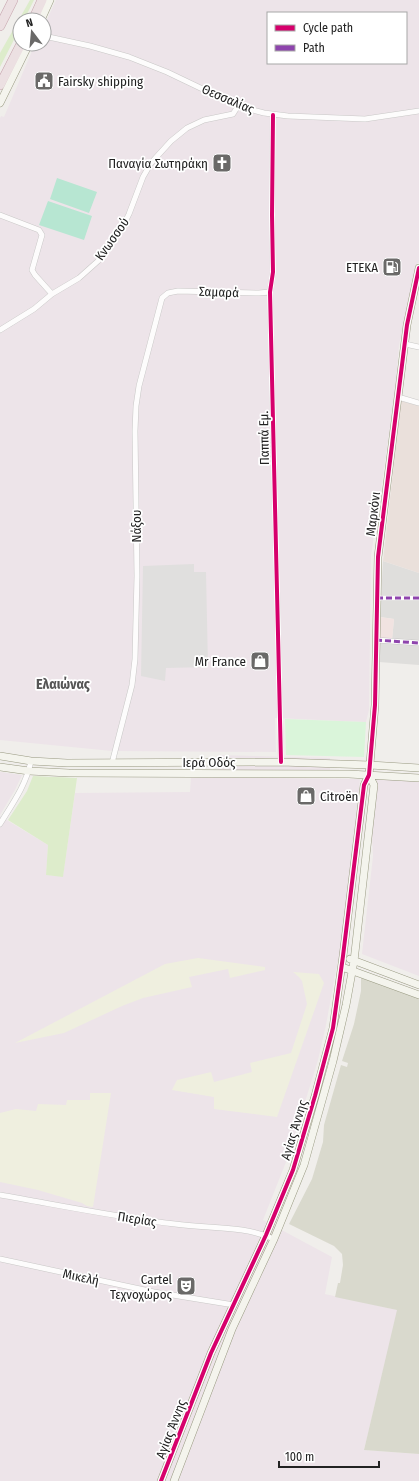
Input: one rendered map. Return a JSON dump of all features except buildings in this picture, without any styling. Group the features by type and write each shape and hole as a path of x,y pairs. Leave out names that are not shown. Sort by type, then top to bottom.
{"highway":[{"path":"0,26 13,0"},
{"path":"37,12 42,0"},
{"path":"0,85 17,52"}],"street":[{"path":"45,12 50,0"},
{"name":"Θεσσαλίας","path":"52,38 90,46 129,58 167,72 238,106 255,112 273,115 365,119 419,110"},
{"path":"0,103 25,52"},
{"name":"Κνωσσού","path":"0,330 34,309 52,294 79,278 98,261 122,228 143,177 151,163 170,141 187,128 204,120 233,114 238,106"},
{"name":"Παππά Εμ.","path":"273,115 273,272 270,292 281,762"},
{"path":"0,215 39,230 42,235 32,270 52,294"},
{"name":"Μαρκόνι","path":"370,764 375,705 378,557 404,344 419,268"},
{"name":"Σαμαρά","path":"168,293 178,291 270,292"},
{"name":"Νάξου","path":"112,763 132,685 135,659 137,576 136,406 139,386 162,298 168,293"},
{"path":"404,344 419,347"},
{"path":"398,397 419,403"},
{"path":"377,598 419,598"},
{"path":"376,640 419,643"},
{"name":"Ιερά Οδός","path":"0,756 31,761 112,763 281,762 370,764 419,768"},
{"path":"0,824 22,789 31,761"},
{"name":"Αγίας Άννης","path":"161,1481 211,1353 266,1235 293,1170 315,1096 333,1028 342,967 364,784 369,774 370,764"},
{"name":"Ιερά Οδός","path":"0,767 29,771 88,774 369,774 419,778"},
{"name":"Αγίας Άννης","path":"174,1481 232,1329 274,1239 304,1165 333,1061 346,1005 354,961 374,785 369,774"},
{"path":"343,956 419,985"},
{"path":"342,967 419,995"},
{"name":"Πιερίας","path":"0,1195 132,1219 178,1225 258,1232 274,1239"},
{"name":"Μικελή","path":"0,1259 154,1292 234,1305"}],"shaded area":[{"path":"56,0 419,0 419,263 417,263 399,345 395,393 371,556 369,710 366,722 275,718 276,752 112,751 0,740 0,118 1,116 4,117 32,52 52,52 52,12 50,12"},
{"path":"401,401 419,406 419,573 383,561"},
{"path":"383,561 419,573 419,665 379,662 379,640 392,640 394,619 380,617"},
{"path":"194,564 194,572 206,572 208,667 166,668 165,681 141,676 143,566"},
{"path":"380,617 394,619 392,640 379,640"},
{"path":"218,755 330,758 330,774 218,772"},
{"path":"0,772 22,775 0,815"},
{"path":"191,778 360,779 343,941 326,1025 318,1060 288,1157 263,1220 332,1257 325,1294 398,1310 364,1450 419,1454 419,1481 0,1481 0,816 48,845 46,875 63,876 75,793 190,792"},
{"path":"377,779 419,782 419,976 362,954 373,856 372,834"},
{"path":"361,977 419,998 419,1454 364,1450 397,1310 335,1297 338,1283 340,1283 343,1265 342,1254 334,1246 289,1224 312,1179 323,1142 324,1125 341,1065 347,1067 348,1063 342,1061 354,1024 361,991"}],"green space":[{"path":"30,0 34,0 28,12 23,12"},
{"path":"12,32 12,44 0,67 0,53"},
{"path":"57,178 97,192 89,213 50,199"},
{"path":"48,201 92,216 84,240 39,225"},
{"path":"285,719 366,722 364,757 286,755"},
{"path":"33,776 77,778 63,877 46,875 48,845 8,820 27,791"},
{"path":"198,958 265,967 265,970 230,978 228,969 189,977 192,987 143,998 64,1033 15,1043 165,964"},
{"path":"293,972 319,974 324,983 277,1117 214,1109 214,1097 172,1090 177,1080 211,1072 214,1082 252,1072 250,1063 291,1053 307,1004 302,981"},
{"path":"90,1093 111,1093 93,1207 38,1190 0,1182 0,1113 16,1109 36,1111 38,1104 66,1105 67,1100 90,1100"}],"marked path":[{"path":"377,598 419,598"},
{"path":"376,640 419,643"}],"cycle path":[{"path":"273,115 273,272 270,292 281,762"},
{"path":"161,1481 211,1353 266,1235 293,1170 333,1028 364,785 369,775 375,705 378,557 407,325 419,268"}],"place":[{"name":"Fairsky shipping","path":"44,81"},
{"name":"Παναγία Σωτηράκη","path":"222,163"},
{"name":"ΕΤΕΚΑ","path":"392,267"},
{"name":"Mr France","path":"260,661"},
{"name":"Citroën","path":"306,796"},
{"name":"Cartel Τεχνοχώρος","path":"186,1286"}],"district":[{"name":"Ελαιώνας","path":"63,684"}]}
